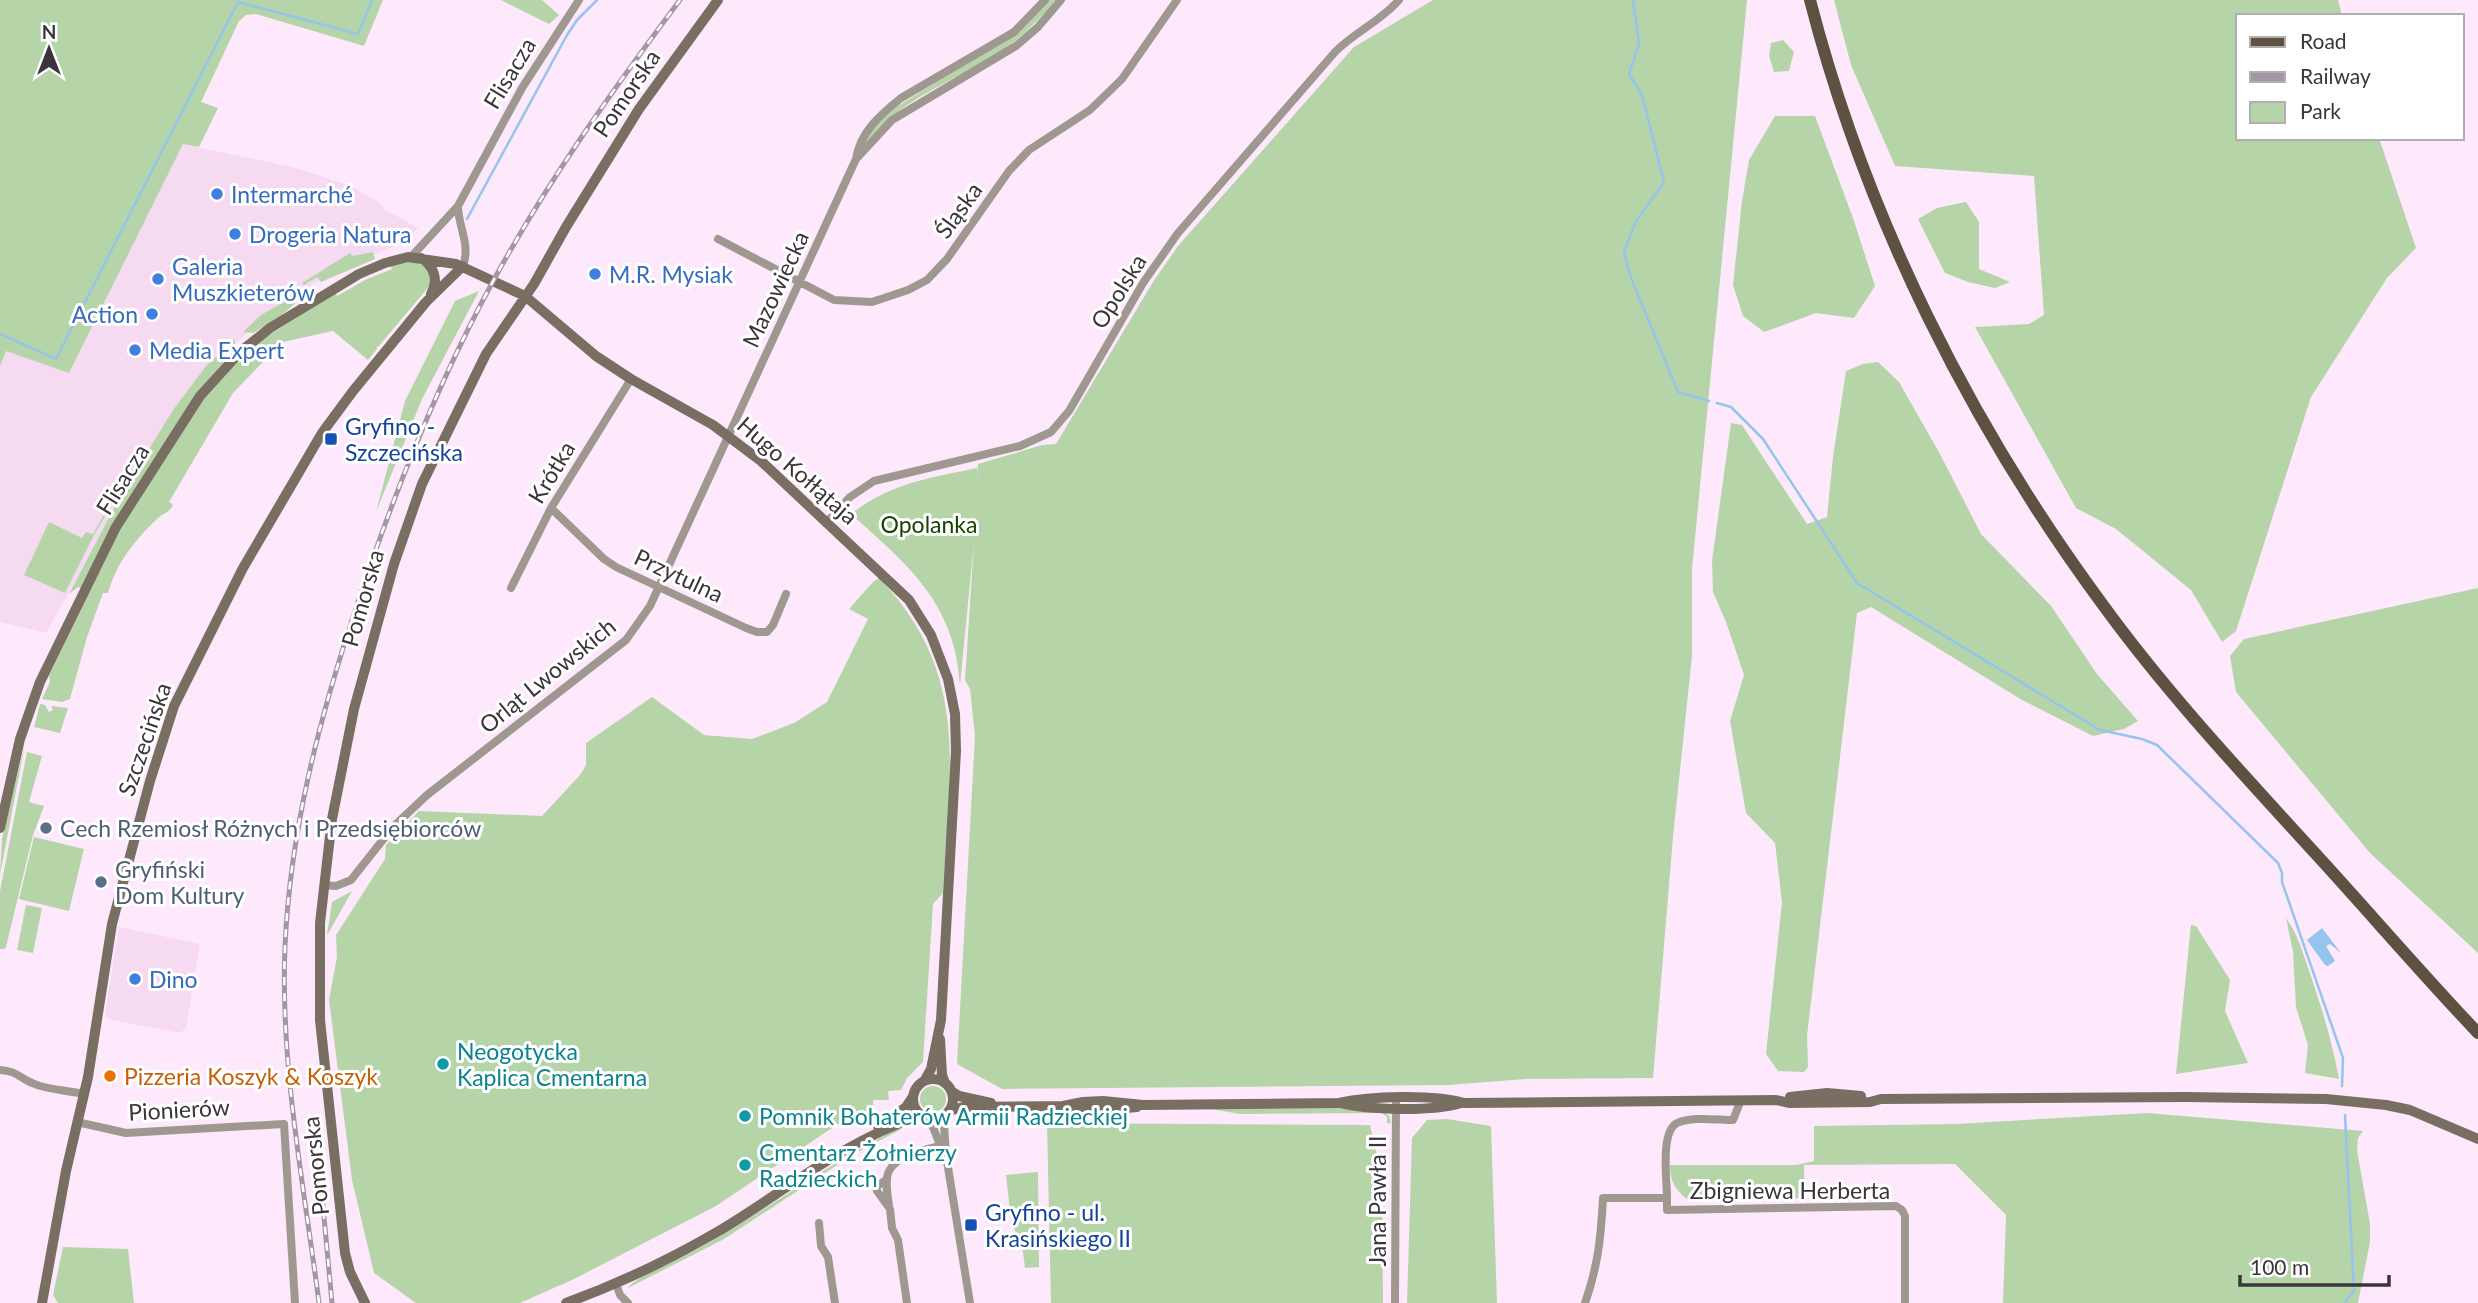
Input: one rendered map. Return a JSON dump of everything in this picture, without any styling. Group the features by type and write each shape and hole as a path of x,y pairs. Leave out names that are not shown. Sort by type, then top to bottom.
{"main road":[{"path":"1810,0 1845,115 1906,270 1966,389 2026,494 2104,606 2185,709 2478,1033"}],"street":[{"name":"Flisacza","path":"416,257 458,206 522,88 579,0"},
{"name":"Pomorska","path":"365,1303 350,1272 345,1254 320,1020 318,956 332,819 369,648 407,523 422,484 486,354 525,296 639,109 718,0"},
{"name":"Mazowiecka","path":"728,435 862,141 885,111 910,93 1014,32 1045,0"},
{"name":"Mazowiecka","path":"856,159 892,120 1016,46 1038,27 1061,0"},
{"name":"Śląska","path":"718,239 834,300 857,302 889,298 927,280 947,259 1015,164 1029,150 1090,110 1122,79 1177,0"},
{"name":"Opolska","path":"827,522 850,497 874,481 1020,446 1051,432 1069,411 1143,283 1178,233 1335,52 1354,34 1384,15 1399,0"},
{"path":"458,206 459,220 466,238 463,266"},
{"name":"Flisacza","path":"0,828 21,736 43,676 116,527 200,396 236,355 270,328 359,274 385,263 416,257 463,266 525,296"},
{"path":"416,257 431,267 436,280 426,302"},
{"name":"Szczecińska","path":"42,1303 84,1094 113,919 159,749 176,702 243,568 318,439 353,391 426,302 463,266"},
{"name":"Hugo Kołłątaja","path":"525,296 573,338 631,379 728,435 761,461 909,600 931,635 948,679 955,714 956,751 939,1037 942,1075 948,1087"},
{"name":"Krótka","path":"511,588 551,508 631,379"},
{"name":"Orląt Lwowskich","path":"324,885 336,886 351,880 393,827 427,795 626,640 650,606 728,435"},
{"name":"Przytulna","path":"551,508 604,559 616,567 757,632 766,632 773,625 786,594"},
{"name":"Hugo Kołłątaja","path":"925,1080 930,1073 939,1037"},
{"path":"0,1070 20,1074 38,1085 84,1094"},
{"path":"566,1303 616,1284 718,1232 872,1134 906,1107 916,1087 925,1080 935,1079 959,1096 1001,1106"},
{"path":"948,1087 953,1101 944,1124 946,1155 971,1303"},
{"path":"912,1098 915,1109 933,1127 946,1155"},
{"path":"872,1134 912,1118 937,1119 959,1108 1001,1106 1063,1106 1104,1110 1143,1105 1339,1104 1360,1099 1396,1103 1439,1098 1464,1102 1776,1100 1789,1103 1870,1102 1881,1099 2326,1099 2410,1110 2478,1139"},
{"path":"1585,1303 1596,1273 1601,1244 1602,1198 1667,1198 1666,1143 1669,1131 1677,1123 1733,1120 1741,1100"},
{"name":"Jana Pawła II","path":"1395,1303 1396,1103"},
{"name":"Pionierów","path":"77,1122 126,1133 284,1124 295,1303"},
{"path":"907,1303 898,1240 892,1228 890,1209 876,1187 886,1180 889,1171 898,1161 940,1146"},
{"name":"Zbigniewa Herberta","path":"1667,1198 1667,1210 1896,1206 1905,1216 1905,1303"},
{"path":"819,1223 821,1246 828,1257 835,1303"},
{"path":"616,1284 620,1295 628,1303"},
{"name":"Pomorska","path":"358,1288 374,1303"}],"shaded area":[{"path":"183,144 296,168 353,187 418,228 403,243 333,271 267,315 210,367 105,528 46,633 0,622 0,366 5,350 69,373"},
{"path":"119,927 200,944 186,1028 180,1033 108,1019 105,1015"}],"green space":[{"path":"0,0 383,0 364,46 256,14 246,15 239,21 201,102 218,108 199,147 183,144 69,373 6,351 0,366"},
{"path":"501,0 542,0 559,15 549,24"},
{"path":"1049,0 1057,0 1009,46 910,103 878,130 865,146 863,144 874,126 891,110 1013,35"},
{"name":"Opolanka","path":"1433,0 1747,0 1692,569 1692,656 1673,837 1653,1078 1526,1079 1448,1085 1002,1089 957,1064 975,736 970,689 965,680 974,542 960,685 949,631 938,608 909,569 851,514 896,488 977,468 977,477 978,464 1042,445 1056,444 1153,282 1178,246 1354,47"},
{"path":"1834,0 2338,0 2342,14 2236,14 2236,140 2380,140 2416,248 2387,278 2311,397 2236,631 2222,642 2191,590 2116,529 2076,508 1975,327 2029,324 2044,315 2034,176 1895,166 1851,65"},
{"path":"1783,40 1794,52 1789,71 1774,72 1769,56 1771,43"},
{"path":"1775,116 1815,116 1875,286 1854,318 1816,313 1764,332 1743,316 1733,285 1742,201 1749,160"},
{"path":"1966,202 1979,222 1979,269 2010,282 1995,288 1945,273 1918,219 1937,208"},
{"path":"373,252 375,259 321,282 317,277 304,285 302,283 350,253 352,256"},
{"path":"416,262 426,267 432,283 376,347 368,360 333,331 278,343 233,393 169,502 173,505 134,544 116,571 108,593 103,593 87,637 70,699 62,702 42,699 50,682 49,676 122,526 207,394 239,359 266,337 336,293 337,296 392,269 391,266"},
{"path":"303,291 295,298 297,301 300,299 282,315 253,333 243,332 261,315"},
{"path":"479,291 422,399 376,512 405,401 455,301"},
{"path":"235,339 234,350 193,398 121,510 81,588 78,587 69,594 122,493 173,410 206,366"},
{"path":"1878,362 1899,382 1981,534 2051,606 2097,674 2138,721 2124,729 2093,736 2022,700 1871,607 1857,613 1807,1036 1808,1067 1804,1072 1778,1071 1766,1054 1782,902 1775,843 1746,813 1730,721 1744,675 1713,592 1712,561 1731,423 1742,425 1807,524 1827,517 1846,371 1863,364"},
{"path":"141,454 94,535 65,593 24,575 49,522 82,538 86,532 93,534 113,499 108,495 109,490 117,491"},
{"path":"879,578 909,614 929,651 942,688 948,726 949,806 943,893 933,904 923,1062 907,1078 901,1090 888,1091 889,1100 873,1100 874,1111 847,1118 716,1206 574,1279 520,1303 416,1303 374,1273 352,1180 329,1000 337,957 336,935 385,859 386,845 419,811 542,816 580,775 586,765 586,743 652,697 704,735 752,739 794,723 827,702 868,619 849,609"},
{"path":"2478,588 2478,953 2370,853 2236,692 2230,656 2244,639"},
{"path":"40,704 45,705 49,712 53,710 51,706 68,708 60,733 34,727"},
{"path":"25,744 0,875 2,838"},
{"path":"27,752 42,756 29,802 44,806 33,835 6,947 0,949 0,891"},
{"path":"34,837 84,849 69,911 19,899"},
{"path":"352,891 329,932 327,935 332,902"},
{"path":"26,905 42,908 33,953 17,950"},
{"path":"2286,918 2299,942 2317,996 2339,1079 2305,1073 2308,1045 2296,1007 2293,952"},
{"path":"2191,925 2196,926 2230,980 2225,1011 2248,1063 2176,1074"},
{"path":"933,1086 942,1090 946,1099 942,1108 933,1112 924,1108 920,1099 924,1090"},
{"path":"1335,1108 1383,1111 1389,1116 1391,1123 1387,1123 1387,1117 1382,1113 1240,1114 1211,1109"},
{"path":"2147,1113 2363,1131 2358,1138 2357,1150 2370,1224 2370,1242 2358,1303 2003,1303 2006,1215 1955,1164 1804,1165 1805,1198 1689,1201 1675,1186 1670,1171 1670,1165 1796,1165 1814,1161 1814,1126 1956,1124"},
{"path":"1447,1119 1491,1126 1497,1303 1407,1303 1412,1138 1427,1120"},
{"path":"1047,1123 1370,1125 1382,1177 1383,1303 1051,1303"},
{"path":"903,1126 854,1154 724,1239 628,1288 657,1269 719,1237 849,1155"},
{"path":"1038,1172 1039,1267 1025,1268 1023,1252 1011,1220 1006,1175"},
{"path":"63,1247 128,1249 134,1303 58,1303 53,1295"}],"water":[{"path":"2322,928 2341,953 2330,944 2326,946 2335,961 2328,966 2307,940"}],"waterway":[{"path":"0,334 56,359 238,2 358,34 372,0"},
{"path":"467,219 567,35 577,20 597,0"},
{"path":"1633,0 1639,44 1629,74 1642,95 1664,182 1635,223 1624,252 1631,278 1678,392 1709,401"},
{"path":"1717,403 1731,407 1763,439 1857,583 2100,730 2157,745 2278,863 2282,882 2343,1058 2342,1086"},
{"path":"2344,1303 2354,1291 2345,1115"}],"railway":[{"path":"319,1303 300,1170 284,992 293,861 318,735 342,652 401,482 455,355 517,238 561,168 680,0"},
{"path":"319,1163 332,1303"}],"place":[{"name":"Intermarché","path":"217,194"},
{"name":"Drogeria Natura","path":"235,234"},
{"name":"M.R. Mysiak","path":"595,274"},
{"name":"Galeria Muszkieterów","path":"158,279"},
{"name":"Action","path":"152,314"},
{"name":"Media Expert","path":"135,350"},
{"name":"Gryfino - Szczecińska","path":"331,439"},
{"name":"Cech Rzemiosł Różnych i Przedsiębiorców","path":"46,828"},
{"name":"Gryfiński Dom Kultury","path":"101,882"},
{"name":"Dino","path":"135,979"},
{"name":"Neogotycka Kaplica Cmentarna","path":"443,1064"},
{"name":"Pizzeria Koszyk & Koszyk","path":"110,1076"},
{"name":"Pomnik Bohaterów Armii Radzieckiej","path":"745,1116"},
{"name":"Cmentarz Żołnierzy Radzieckich","path":"745,1165"},
{"name":"Gryfino - ul. Krasińskiego II","path":"971,1225"}]}
